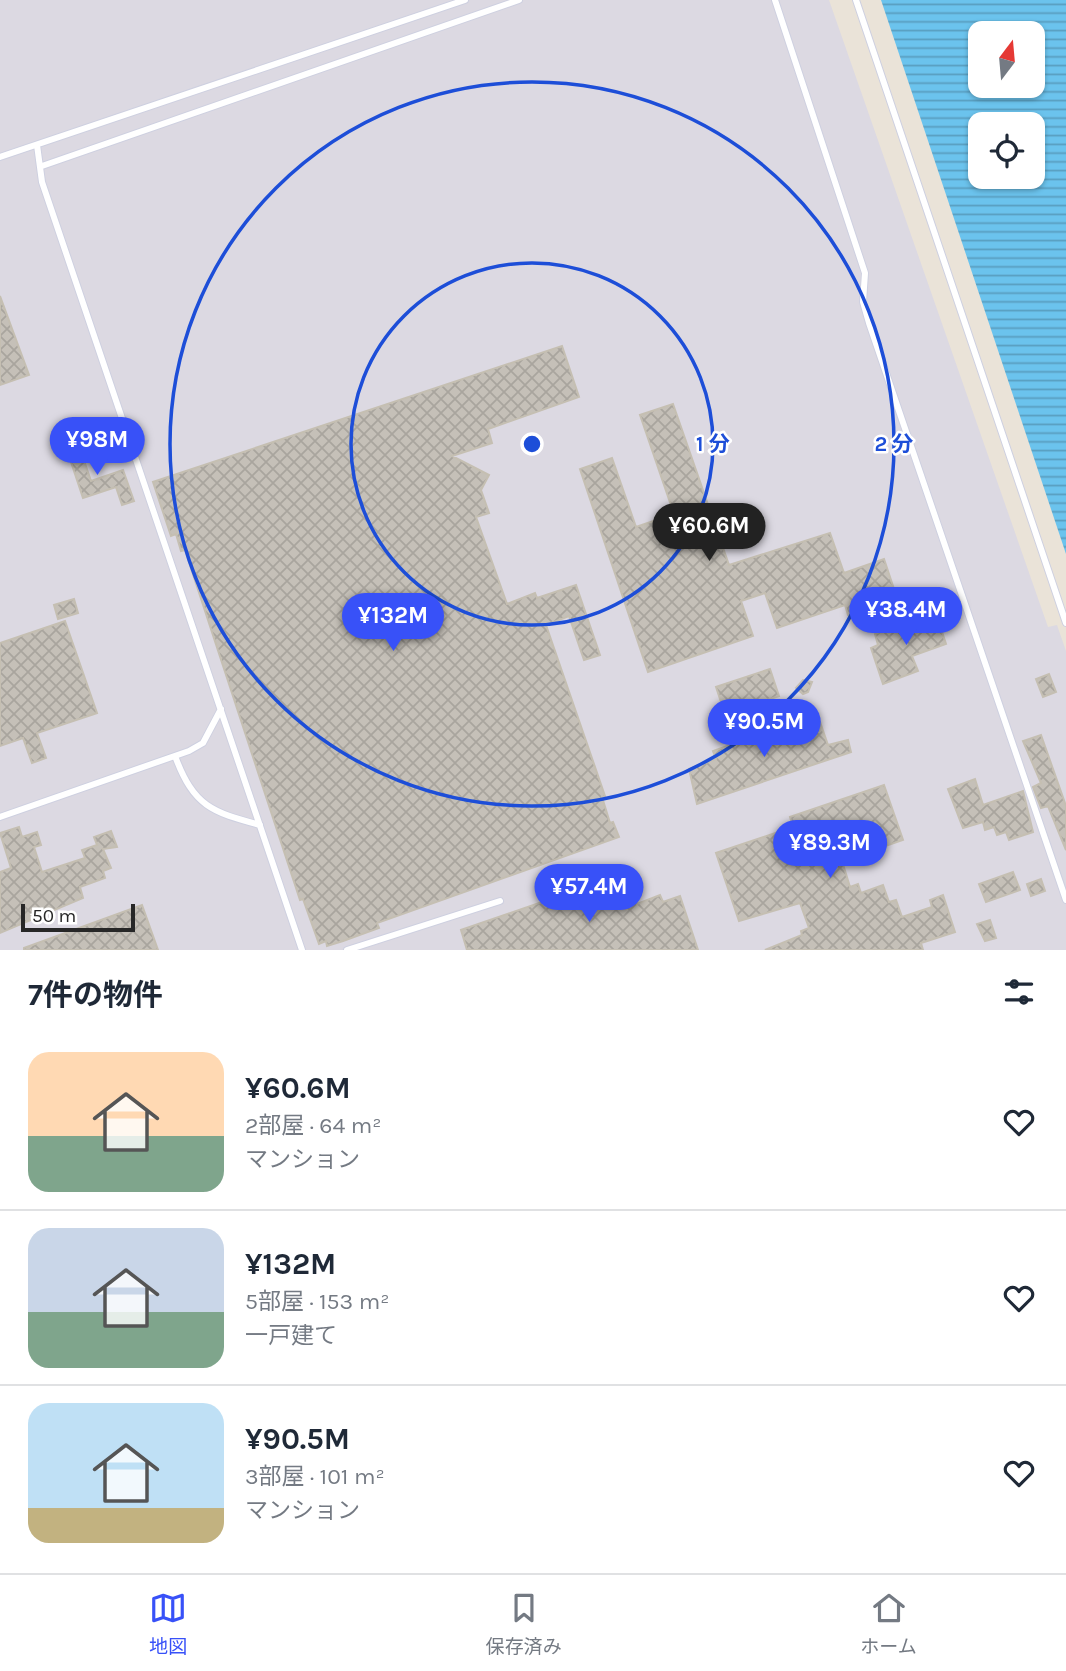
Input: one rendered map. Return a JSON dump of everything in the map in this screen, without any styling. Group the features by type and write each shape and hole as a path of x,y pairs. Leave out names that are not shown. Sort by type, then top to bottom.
{"lane":[{"path":"0,157 465,0"},
{"path":"42,166 519,0"},
{"path":"775,0 865,274 863,302 869,323 1066,900"},
{"path":"856,0 1066,623"},
{"path":"37,145 42,166 42,183 302,950"},
{"path":"0,817 175,757 203,743 221,709"},
{"path":"175,757 202,804 219,814 260,825"},
{"path":"347,950 500,901"}],"shaded area":[{"path":"0,0 829,0 1048,627 1057,625 1066,651 1066,950 0,950"}],"water":[{"path":"881,0 1066,0 1066,554"}],"building":[{"path":"0,296 29,375 0,385"},
{"path":"562,346 579,397 488,429 492,443 452,456 489,475 481,490 489,513 476,517 507,604 535,593 537,598 576,585 600,655 584,660 569,616 546,625 605,796 602,797 610,823 613,822 619,837 377,923 379,928 343,941 327,946 326,941 319,944 303,899 300,900 185,550 181,551 176,534 171,536 153,482"},
{"path":"673,404 729,565 830,533 844,573 884,559 894,589 878,594 880,601 848,615 845,605 777,628 765,593 741,601 753,636 648,672 580,469 612,458 636,527 674,514 640,415"},
{"path":"77,440 91,481 123,470 134,501 122,505 116,487 83,498 65,444"},
{"path":"74,599 78,613 58,619 54,605"},
{"path":"936,614 946,644 912,656 918,671 883,684 871,648 878,645 875,634 909,620 909,623"},
{"path":"65,621 97,713 37,733 46,758 32,763 23,738 0,746 0,643"},
{"path":"770,669 779,696 725,714 716,687"},
{"path":"1049,674 1056,692 1043,697 1036,679"},
{"path":"803,680 812,682 808,692 803,694 796,688"},
{"path":"812,717 814,723 820,722 828,745 848,740 851,752 697,804 689,769 716,759 713,751 766,732 765,728 777,723 778,728"},
{"path":"1041,735 1066,806 1066,850 1048,806 1041,808 1033,787 1041,783 1023,741"},
{"path":"975,779 983,805 1023,791 1033,832 1009,840 1006,832 997,835 994,827 985,830 983,822 963,828 948,789"},
{"path":"884,785 903,840 842,861 850,887 858,884 861,893 883,885 889,902 896,900 902,917 932,907 930,900 943,895 955,932 921,943 923,950 765,950 802,935 801,931 809,928 800,903 739,921 716,853 793,827 790,817"},
{"path":"19,827 22,837 37,832 41,845 34,847 42,872 85,858 82,850 97,845 94,837 111,831 117,847 103,849 111,868 103,871 105,878 80,887 83,898 0,933 0,872 11,868 0,833"},
{"path":"626,872 637,904 660,895 663,902 680,896 698,950 467,950 461,930 565,894 569,906 592,899 587,886"},
{"path":"1013,872 1020,890 986,902 979,884"},
{"path":"1041,879 1045,891 1031,896 1027,884"},
{"path":"142,905 158,950 24,950 24,948"},
{"path":"990,920 996,938 985,941 977,924"}]}
